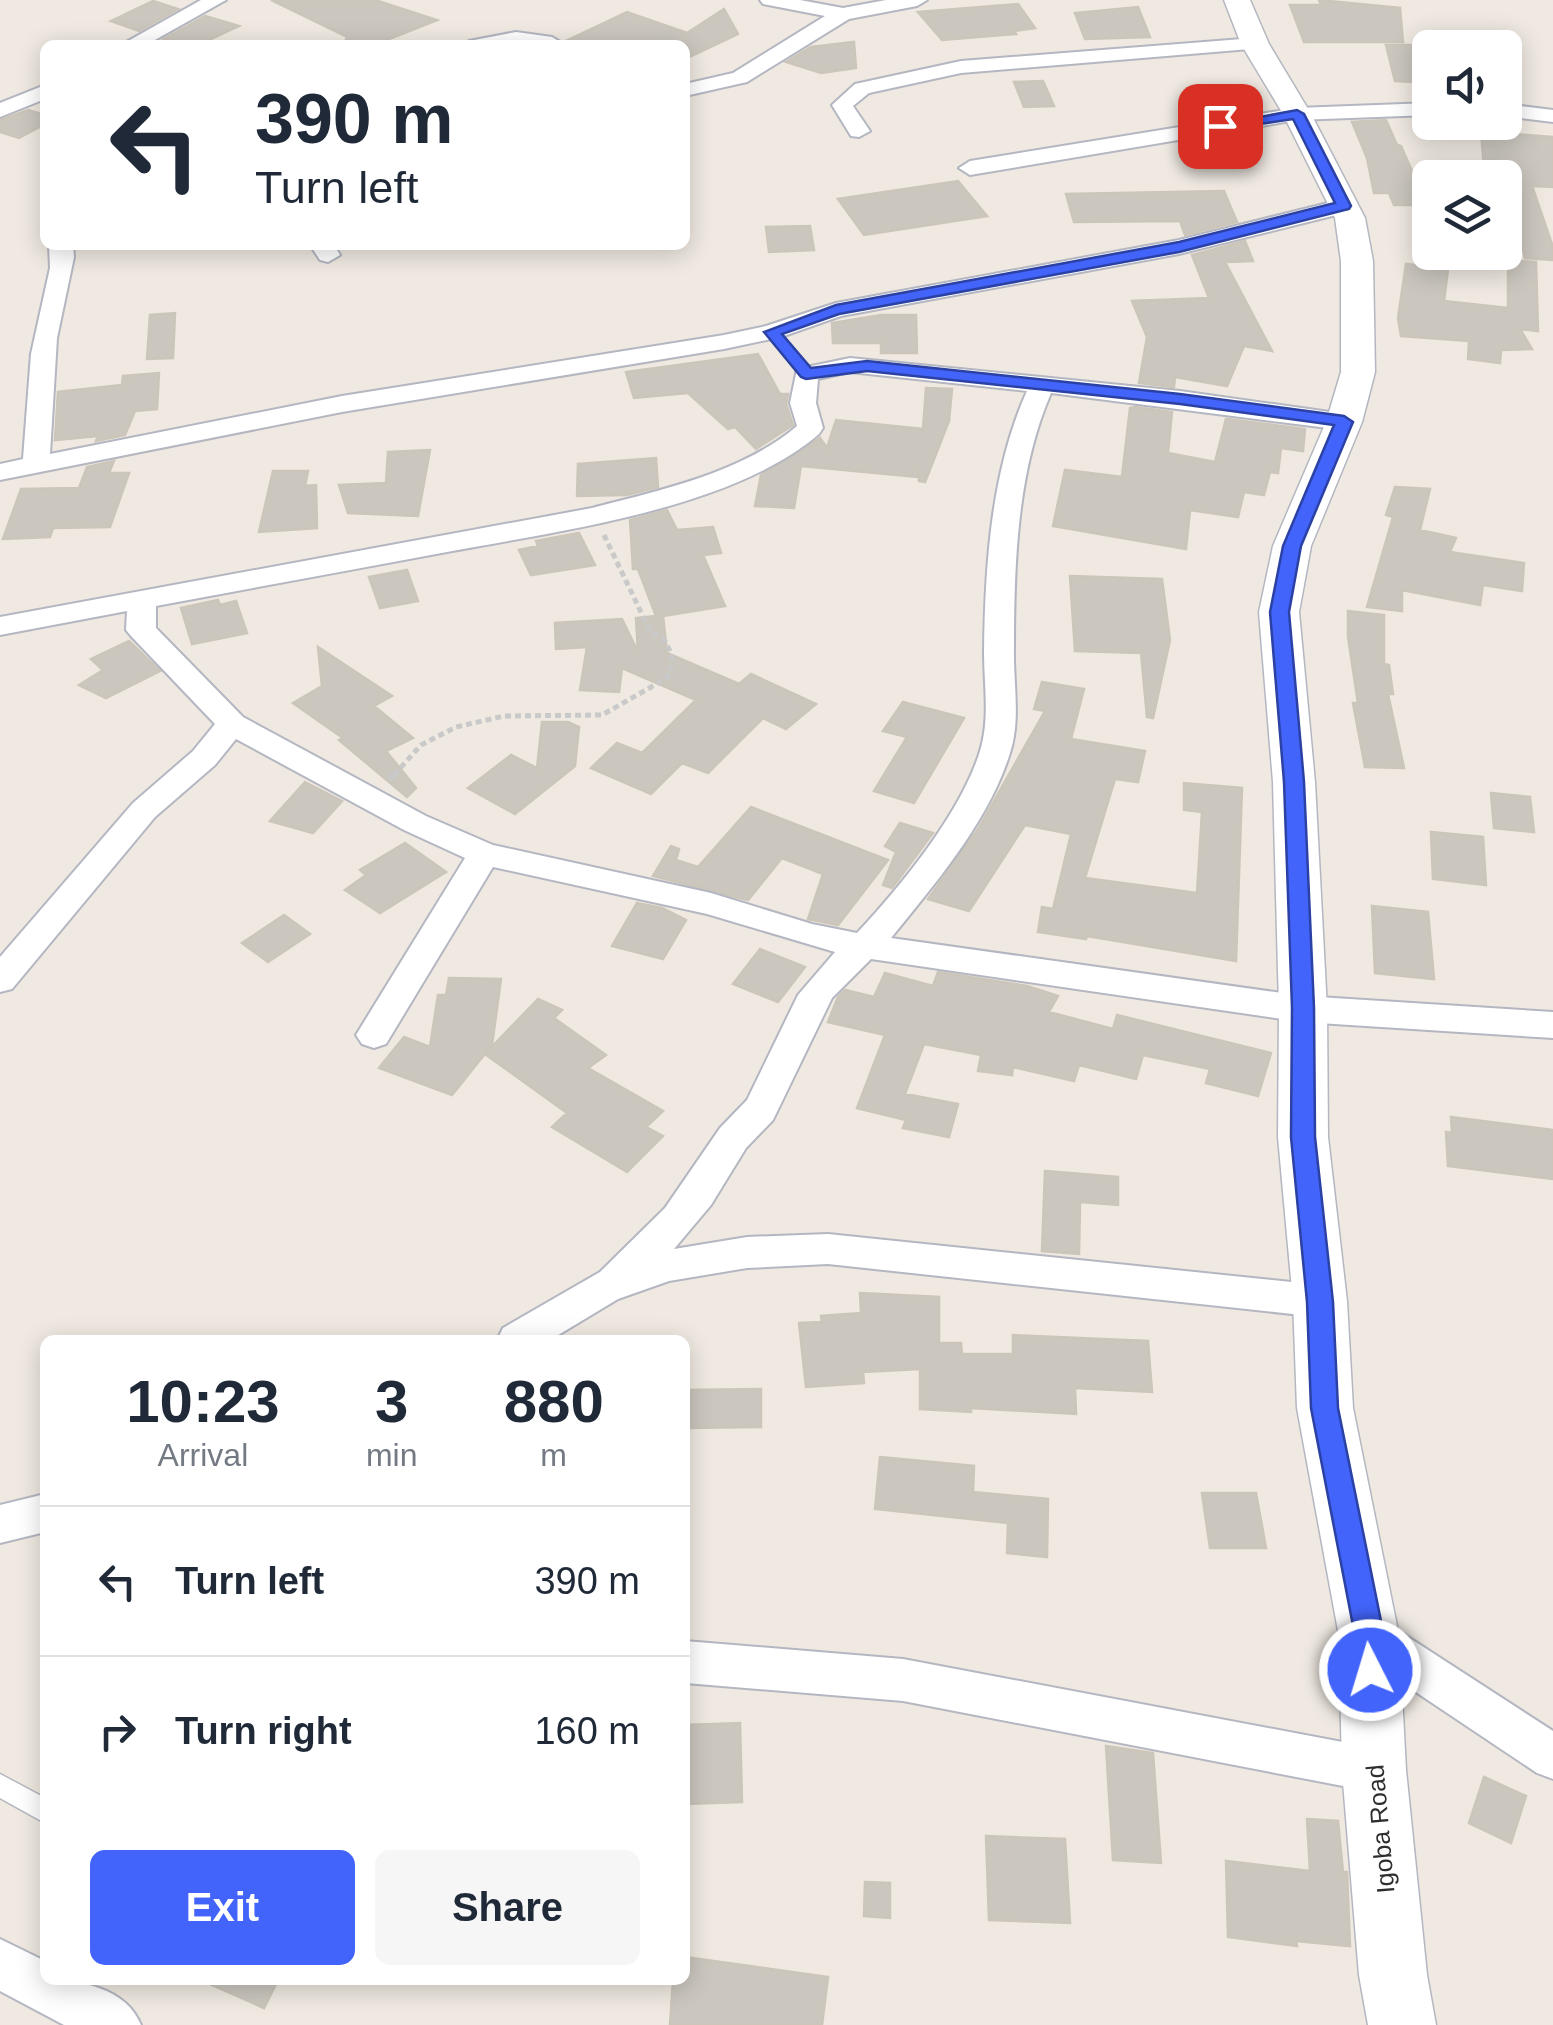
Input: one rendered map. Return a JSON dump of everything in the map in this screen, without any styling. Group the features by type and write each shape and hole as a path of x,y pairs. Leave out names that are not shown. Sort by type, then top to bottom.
{"street":[{"path":"140,40 216,0"},
{"path":"770,0 843,14"},
{"path":"690,92 740,78 843,14 917,0"},
{"name":"Igoba Road","path":"1237,0 1255,44 1297,114 1350,218 1357,262 1358,372 1344,422 1292,546 1279,612 1294,782 1303,1008 1303,1137 1320,1302 1324,1408 1370,1636 1374,1770 1393,1976 1402,2025"},
{"path":"496,40 515,35 543,40"},
{"path":"859,132 842,105 862,88 882,83 961,67 1255,44"},
{"path":"0,112 40,93"},
{"path":"970,168 1297,114 1412,111"},
{"path":"1522,112 1553,116"},
{"path":"0,472 342,404 772,332 836,310 1179,247 1344,206"},
{"path":"36,466 44,341 50,303 64,269 62,250"},
{"path":"0,626 595,516 682,491 796,444 810,428 804,403 806,374 772,332"},
{"path":"806,374 867,366 1180,399 1344,422"},
{"path":"614,1283 701,1192 713,1165 758,1112 784,1065 796,1026 820,988 864,946 922,876 995,754 999,727 998,639 1012,497 1025,428 1041,387"},
{"path":"142,599 141,630 232,724 484,854 711,904 809,935 864,946 1303,1008 1553,1025"},
{"path":"0,980 144,810 204,758 232,724"},
{"path":"374,1036 484,854"},
{"path":"526,1335 614,1283 701,1256 828,1249 1320,1302"},
{"path":"0,1524 40,1513"},
{"path":"1370,1636 1553,1757"},
{"path":"690,1662 902,1680 1374,1770"},
{"path":"0,1964 116,2025"}],"lane":[{"path":"0,1785 40,1808"}],"path":[{"path":"371,798 421,745 456,727 504,716 602,715 667,678 673,661 668,649 650,631 595,516"}],"building":[{"path":"271,0 375,0 437,20 387,40 346,40 347,37"},
{"path":"1319,0 1400,8 1403,42 1304,42 1290,5 1321,5"},
{"path":"153,1 178,9 139,31 111,21"},
{"path":"1018,4 1035,28 1014,31 1016,34 942,40 918,12"},
{"path":"1138,7 1150,37 1085,39 1075,13"},
{"path":"724,9 738,34 690,57 690,40 568,40 627,12 687,33"},
{"path":"205,16 239,26 209,40 164,39"},
{"path":"854,42 856,68 821,73 786,62 811,47"},
{"path":"1386,45 1412,45 1412,82 1395,81"},
{"path":"1043,81 1054,106 1024,107 1014,82"},
{"path":"28,110 40,114 40,127 19,138 0,132 0,120"},
{"path":"1386,120 1412,171 1412,205 1394,205 1389,193 1374,193 1367,158 1352,122"},
{"path":"1522,135 1553,137 1553,187 1532,186 1553,247 1553,260 1525,258 1522,160 1483,160 1482,140 1522,140"},
{"path":"958,181 987,216 864,235 838,199"},
{"path":"1224,191 1237,222 1185,235 1180,221 1074,222 1066,194"},
{"path":"810,226 814,250 769,252 766,227"},
{"path":"1245,241 1253,261 1225,262 1272,351 1244,346 1227,386 1175,377 1174,387 1139,383 1147,337 1132,301 1209,298 1192,255"},
{"path":"1522,261 1536,262 1538,331 1520,329 1532,349 1501,350 1500,363 1468,359 1469,341 1401,336 1398,318 1406,264 1412,265 1412,270 1448,270 1444,301 1508,308 1508,270 1522,270"},
{"path":"175,313 173,358 147,359 150,315"},
{"path":"881,315 916,315 917,353 881,353 881,343 833,343 832,323"},
{"path":"758,354 780,394 788,394 786,404 793,425 756,449 735,427 728,429 688,393 634,398 626,372"},
{"path":"159,373 157,409 135,411 125,435 96,441 98,436 55,440 58,392 122,385 123,376"},
{"path":"926,388 952,389 949,421 925,482 919,481 919,470 917,477 801,466 794,508 755,506 761,475 820,438 827,448 836,420 923,429"},
{"path":"1130,408 1172,412 1168,453 1215,462 1226,419 1305,429 1303,451 1281,448 1278,473 1270,472 1264,495 1244,492 1238,517 1190,510 1186,549 1053,526 1065,470 1122,477"},
{"path":"430,450 418,516 348,513 339,485 386,483 388,452"},
{"path":"656,458 658,487 627,495 577,496 578,464"},
{"path":"114,461 109,473 129,473 110,527 53,528 50,537 3,539 21,489 79,488 87,467"},
{"path":"273,471 308,471 305,486 316,485 317,528 259,532"},
{"path":"1395,487 1430,489 1420,530 1456,538 1450,552 1524,563 1522,591 1483,585 1480,605 1402,590 1402,611 1367,607 1393,517 1386,515"},
{"path":"667,510 677,530 713,527 721,553 703,555 725,606 663,616 667,653 739,684 751,674 816,704 786,729 763,718 708,773 682,763 651,794 591,768 617,743 642,753 696,700 622,668 619,692 580,690 587,647 556,649 555,623 622,619 638,652 636,618 656,616 638,569 633,569 630,520"},
{"path":"579,533 595,565 531,575 519,550 538,546 536,541"},
{"path":"407,570 418,601 380,608 369,577"},
{"path":"1070,576 1162,579 1170,640 1153,718 1147,717 1141,653 1075,651"},
{"path":"218,600 220,605 236,601 247,633 192,644 181,608"},
{"path":"1348,611 1384,615 1384,664 1389,665 1393,694 1388,694 1404,768 1365,767 1353,703 1358,703"},
{"path":"129,641 160,671 106,698 79,685 103,670 91,659"},
{"path":"318,647 392,696 374,706 413,738 386,751 416,788 407,797 339,740 343,738 293,703 322,686"},
{"path":"1042,682 1084,689 1071,739 1145,751 1138,782 1115,779 1085,878 1197,893 1202,812 1184,810 1184,783 1242,788 1236,961 1087,936 1086,939 1038,932 1042,907 1053,909 1071,834 1025,825 969,911 928,899 978,829 1045,711 1034,709"},
{"path":"903,702 964,718 914,803 874,791 907,737 883,731"},
{"path":"542,722 568,722 579,727 575,766 515,814 468,788 511,755 537,768"},
{"path":"305,782 342,801 313,833 270,821"},
{"path":"1491,793 1530,797 1534,832 1494,828"},
{"path":"751,807 888,860 838,925 808,919 823,874 782,858 748,900 653,876 671,846 679,849 676,860 698,867"},
{"path":"900,823 933,833 892,888 883,885 896,852 885,846"},
{"path":"1431,832 1483,837 1486,885 1433,879"},
{"path":"405,843 446,872 380,913 345,890 366,875 360,870"},
{"path":"637,903 662,908 686,920 663,959 612,946"},
{"path":"1372,906 1428,912 1434,979 1375,973"},
{"path":"284,915 310,934 268,962 242,943"},
{"path":"760,949 805,967 778,1002 733,984"},
{"path":"938,972 1027,986 1058,996 1049,1012 1113,1029 1117,1015 1271,1053 1258,1096 1206,1083 1210,1069 1143,1055 1136,1079 1079,1065 1074,1081 1013,1067 1012,1075 978,1071 981,1055 924,1044 905,1094 958,1104 949,1137 903,1128 906,1120 857,1108 885,1035 828,1022 838,997 845,990 874,997 885,973 933,986"},
{"path":"449,978 501,979 492,1045 452,1095 379,1068 404,1037 430,1047 438,995 446,995"},
{"path":"538,999 562,1010 554,1018 606,1055 588,1068 663,1111 646,1127 663,1136 627,1172 552,1127 567,1113 485,1054"},
{"path":"1451,1117 1553,1130 1553,1179 1448,1166 1446,1132 1452,1133"},
{"path":"1045,1171 1118,1177 1118,1205 1080,1202 1079,1254 1042,1251"},
{"path":"860,1293 939,1297 939,1343 961,1343 962,1354 1013,1354 1013,1335 1148,1341 1152,1392 1075,1388 1076,1414 920,1409 920,1369 863,1372 864,1383 806,1387 799,1323 822,1322 821,1316 861,1313"},
{"path":"761,1389 761,1427 690,1428 690,1390"},
{"path":"880,1457 974,1466 973,1492 1048,1499 1047,1557 1007,1553 1008,1523 875,1509"},
{"path":"1202,1493 1256,1493 1266,1548 1210,1548"},
{"path":"740,1723 742,1802 690,1804 690,1725"},
{"path":"1106,1746 1153,1753 1161,1863 1113,1860"},
{"path":"1484,1777 1526,1796 1511,1843 1469,1823"},
{"path":"1307,1819 1338,1821 1343,1872 1347,1872 1350,1946 1296,1941 1297,1946 1228,1937 1226,1861 1310,1871"},
{"path":"986,1836 1065,1839 1070,1923 989,1920"},
{"path":"865,1882 890,1883 890,1918 864,1916"},
{"path":"690,1958 828,1977 822,2025 670,2025 673,1985 690,1985"},
{"path":"212,1985 276,1985 264,2008"}],"route":[{"path":"1220,126 1297,114 1344,206 1179,247 836,310 772,332 806,374 867,366 1180,399 1344,422 1292,546 1279,612 1294,782 1303,1008 1303,1137 1320,1302 1324,1408 1370,1636 1370,1670"}]}
